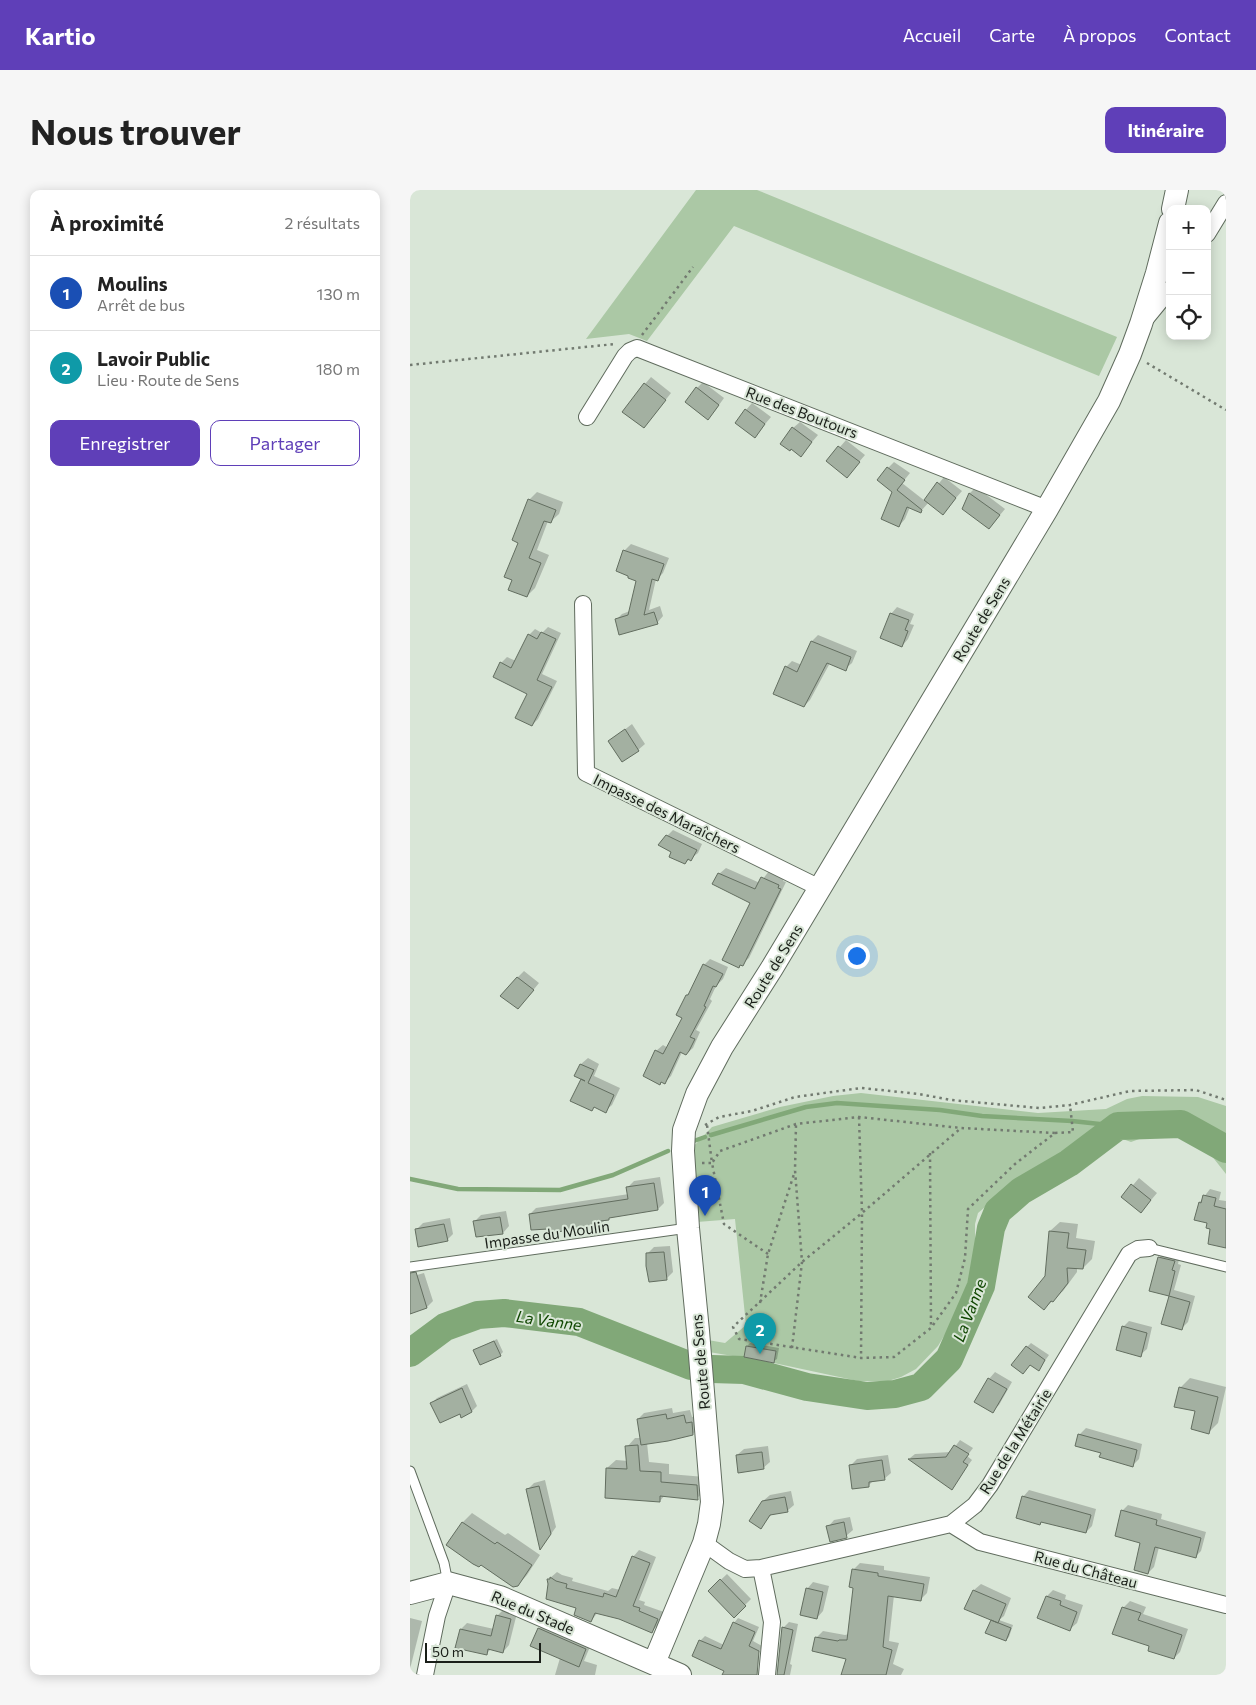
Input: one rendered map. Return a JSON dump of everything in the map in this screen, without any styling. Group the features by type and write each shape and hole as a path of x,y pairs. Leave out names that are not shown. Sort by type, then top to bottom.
{"street":[{"path":"1174,205 1177,190"},
{"path":"1211,227 1226,203"},
{"name":"Route de Sens","path":"651,1669 704,1543 710,1524 712,1502 688,1228 683,1141 697,1094 722,1047 820,888 1047,509 1109,401 1140,329 1158,273 1166,240"},
{"path":"1140,329 1166,294"},
{"path":"587,418 625,356 633,348"},
{"name":"Rue des Boutours","path":"633,348 1047,509"},
{"name":"Impasse des Maraîchers","path":"583,604 586,774 820,888"},
{"name":"Rue de la Métairie","path":"761,1568 950,1524 975,1505 990,1485 1129,1254 1138,1249 1149,1248"},
{"name":"Rue du Château","path":"950,1524 980,1542 1226,1606"},
{"path":"704,1543 729,1561 745,1569 761,1568 772,1622 767,1675"},
{"path":"425,1675 436,1616 448,1583"},
{"name":"Rue du Stade","path":"410,1593 448,1583 500,1597 651,1669 680,1675"}],"lane":[{"name":"Impasse du Moulin","path":"410,1267 688,1228"},
{"path":"1149,1248 1226,1267"},
{"path":"410,1470 444,1563 448,1583"}],"path":[{"path":"410,365 607,345 625,345 633,348 693,267"},
{"path":"1130,354 1226,410"},
{"path":"683,1141 719,1117 752,1111 795,1097 861,1088 994,1105 1039,1108 1070,1105 1130,1091 1196,1090 1226,1100"},
{"path":"712,1163 720,1151 796,1124 859,1117 961,1128 1055,1133 1073,1132 1070,1105"},
{"path":"859,1117 862,1214 861,1358"},
{"path":"792,1348 802,1262 795,1170 796,1124"},
{"path":"707,1125 712,1163 724,1224 768,1254"},
{"path":"961,1128 862,1214 802,1262 733,1327 739,1339 861,1358 894,1357 932,1328 956,1292 965,1258 968,1209 1015,1164 1055,1133"},
{"path":"930,1153 932,1328"},
{"path":"759,1304 768,1254 795,1170"}],"green space":[{"path":"696,190 757,190 1117,337 1099,376 734,226 647,341 629,334 586,339"},
{"path":"861,1093 1038,1113 1106,1109 1127,1099 1142,1096 1198,1097 1226,1106 1226,1174 1211,1155 1187,1141 1170,1135 1142,1138 1131,1142 1098,1130 1011,1185 978,1213 975,1224 975,1259 963,1298 938,1346 916,1369 901,1377 888,1381 858,1381 774,1363 709,1352 708,1340 725,1343 746,1325 735,1219 697,1222 691,1149 712,1127 780,1107 833,1096"}],"building":[{"path":"644,383 666,400 644,428 622,412"},
{"path":"696,387 719,405 708,420 685,402"},
{"path":"745,409 765,424 755,438 735,423"},
{"path":"792,427 812,442 801,457 791,449 790,451 780,444"},
{"path":"838,446 860,462 847,478 826,461"},
{"path":"887,467 905,480 897,490 922,510 921,513 907,507 899,527 881,519 892,492 877,480"},
{"path":"937,482 956,498 943,515 924,500"},
{"path":"969,493 1000,515 989,529 962,509"},
{"path":"528,499 556,510 551,523 544,521 529,558 541,563 527,597 508,590 512,580 504,577 518,543 512,540"},
{"path":"623,550 664,564 658,581 652,579 644,615 654,612 658,624 619,635 615,619 628,615 636,581 616,571"},
{"path":"890,613 909,620 905,630 908,631 902,647 880,638"},
{"path":"541,632 556,639 537,680 552,687 532,726 515,718 527,694 493,677 500,662 511,668 528,634 537,639"},
{"path":"811,641 851,657 846,671 827,663 804,707 773,694 785,666 797,672"},
{"path":"625,729 639,751 622,762 608,741"},
{"path":"666,835 697,850 691,861 688,859 685,864 669,857 671,852 658,845"},
{"path":"718,873 755,889 761,877 779,885 778,888 781,889 743,966 740,965 739,968 722,960 750,903 712,884"},
{"path":"703,964 723,974 716,987 713,986 704,1006 706,1007 690,1037 695,1039 689,1051 686,1055 680,1052 665,1084 661,1082 660,1085 643,1076 655,1050 663,1054 682,1018 676,1015"},
{"path":"517,977 534,990 518,1009 500,996"},
{"path":"580,1064 594,1070 588,1083 614,1095 606,1113 594,1107 592,1111 570,1101 581,1079 574,1076"},
{"path":"654,1183 658,1210 609,1218 609,1220 600,1221 600,1226 549,1233 548,1229 531,1230 529,1214 628,1199 626,1187"},
{"path":"1131,1184 1151,1200 1141,1213 1121,1197"},
{"path":"1203,1195 1216,1198 1214,1206 1226,1209 1226,1248 1208,1244 1210,1229 1206,1228 1207,1223 1194,1220"},
{"path":"500,1217 503,1234 476,1237 473,1221"},
{"path":"444,1224 448,1241 418,1247 415,1229"},
{"path":"1049,1231 1069,1233 1067,1248 1086,1250 1083,1269 1067,1268 1068,1283 1044,1310 1028,1297 1045,1276"},
{"path":"664,1252 667,1280 649,1282 646,1253"},
{"path":"1158,1257 1175,1261 1172,1270 1175,1271 1169,1296 1149,1291"},
{"path":"416,1272 427,1308 410,1314 410,1273"},
{"path":"1169,1296 1190,1302 1182,1330 1161,1324"},
{"path":"1122,1326 1147,1333 1141,1357 1116,1350"},
{"path":"494,1341 501,1356 480,1365 473,1350"},
{"path":"746,1346 776,1351 774,1363 744,1357"},
{"path":"1026,1346 1045,1360 1039,1371 1030,1365 1023,1374 1011,1365"},
{"path":"988,1378 1007,1389 993,1413 974,1402"},
{"path":"1179,1387 1218,1397 1209,1434 1191,1429 1195,1411 1174,1407"},
{"path":"462,1388 472,1412 461,1418 460,1414 440,1423 430,1403"},
{"path":"666,1414 667,1419 684,1415 686,1423 692,1422 693,1435 641,1445 637,1419"},
{"path":"1078,1434 1137,1450 1133,1467 1099,1457 1101,1453 1075,1446"},
{"path":"638,1445 640,1471 661,1472 661,1482 697,1485 698,1500 660,1496 660,1502 605,1498 606,1468 627,1469 625,1446"},
{"path":"954,1445 969,1454 963,1462 968,1465 952,1490 908,1459 946,1457"},
{"path":"762,1452 764,1469 738,1473 736,1455"},
{"path":"882,1460 885,1480 869,1482 869,1487 852,1489 849,1465"},
{"path":"539,1486 551,1534 540,1550 526,1489"},
{"path":"1022,1496 1091,1515 1086,1533 1041,1522 1040,1525 1016,1518"},
{"path":"785,1497 788,1512 770,1515 761,1529 749,1521 762,1501"},
{"path":"1121,1510 1157,1520 1156,1525 1201,1538 1196,1558 1155,1547 1148,1574 1134,1570 1140,1543 1115,1536"},
{"path":"462,1522 532,1565 518,1586 513,1587 481,1565 479,1567 473,1564 446,1545"},
{"path":"844,1522 847,1538 830,1542 826,1526"},
{"path":"632,1556 650,1563 633,1606 640,1608 639,1611 658,1619 652,1633 619,1619 595,1613 591,1622 574,1615 576,1608 546,1599 547,1579 550,1579 550,1577 567,1584 566,1588 603,1597 604,1593 616,1597"},
{"path":"852,1569 878,1573 878,1576 924,1584 921,1601 888,1596 883,1647 892,1650 886,1675 841,1675 846,1659 812,1651 815,1637 838,1641 847,1640 853,1588 849,1587"},
{"path":"720,1579 746,1606 734,1618 708,1591"},
{"path":"806,1588 823,1592 817,1619 800,1615"},
{"path":"973,1590 1006,1604 998,1623 964,1609"},
{"path":"1046,1596 1061,1601 1060,1605 1077,1612 1070,1631 1037,1618"},
{"path":"1122,1607 1141,1613 1138,1620 1182,1635 1174,1659 1148,1651 1149,1646 1112,1634"},
{"path":"496,1615 511,1619 503,1653 488,1649 487,1655 455,1648 460,1629 491,1636"},
{"path":"991,1620 1011,1628 1006,1641 985,1633"},
{"path":"733,1622 755,1632 749,1646 759,1651 757,1675 722,1675 724,1671 692,1656 699,1640 721,1649"},
{"path":"782,1627 793,1630 784,1675 777,1675"},
{"path":"538,1628 586,1649 579,1667 530,1646"}],"waterway":[{"path":"711,1135 806,1107 837,1103 1118,1126"},
{"name":"La Vanne","path":"712,1369 744,1370 807,1387 867,1396 895,1394 921,1387 949,1359 981,1286 991,1228 998,1211 1021,1191 1069,1163 1118,1126 1181,1124 1226,1149"},
{"path":"691,1142 705,1137"},
{"path":"410,1179 458,1189 560,1190 613,1175 668,1151"},
{"name":"La Vanne","path":"410,1353 445,1327 478,1315 504,1313 579,1322 691,1366"}],"place":[{"name":"Moulins","path":"705,1216"},
{"name":"Lavoir Public","path":"760,1354"}]}
